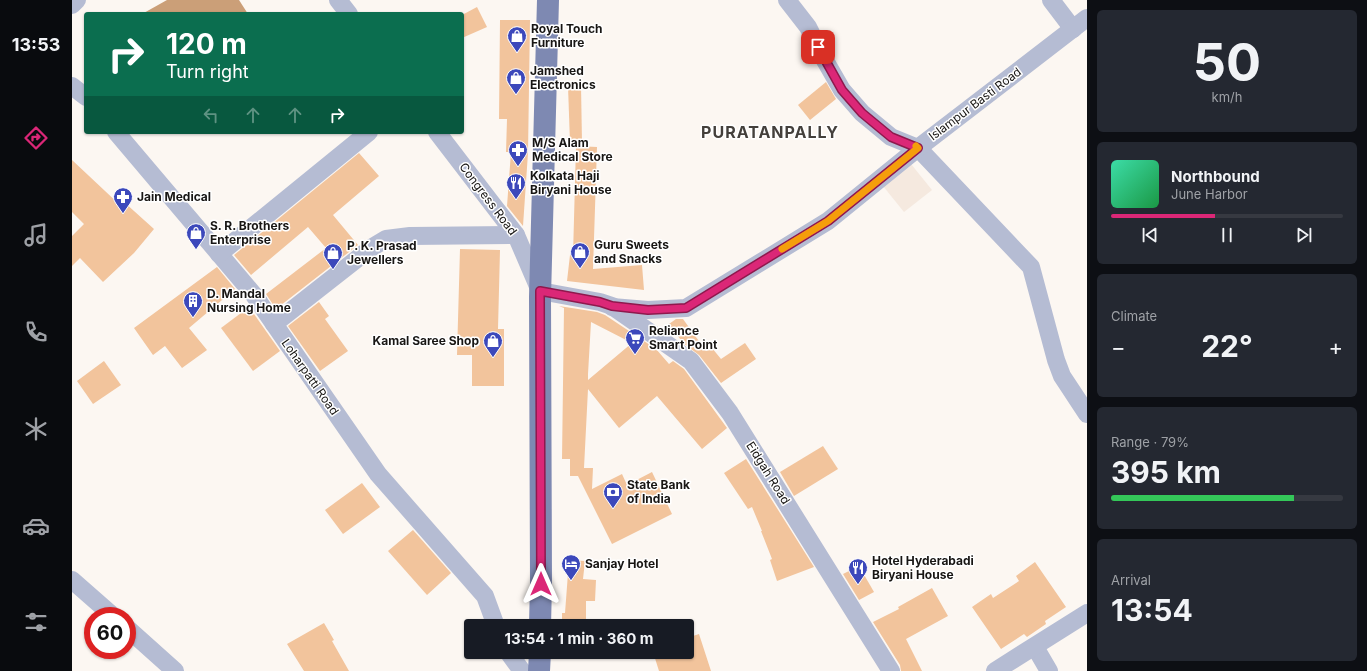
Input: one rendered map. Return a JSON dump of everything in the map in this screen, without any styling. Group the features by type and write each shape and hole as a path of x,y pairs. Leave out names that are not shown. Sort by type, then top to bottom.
{"main road":[{"path":"540,619 540,291 548,0"},
{"path":"539,671 540,659"}],"street":[{"path":"72,5 77,0"},
{"path":"338,0 347,12"},
{"path":"787,0 808,27 822,57 842,90 862,113 891,137 918,148 1031,267 1056,360 1062,376 1087,414"},
{"path":"1051,0 1073,29"},
{"name":"Islampur Basti Road","path":"612,306 648,310 686,308 828,221 918,148 1087,18"},
{"path":"72,86 84,95"},
{"name":"Loharpatti Road","path":"118,134 254,295 378,474 485,596 493,619"},
{"path":"219,254 367,134"},
{"name":"Congress Road","path":"439,134 516,235 540,291"},
{"path":"274,324 371,248 386,239 410,236 516,235"},
{"path":"540,291 600,302 612,306"},
{"name":"Eidgah Road","path":"612,306 691,361 700,372 730,413 892,671"},
{"path":"72,580 103,607"},
{"path":"995,671 1087,613"},
{"path":"136,636 175,671"},
{"path":"1035,647 1049,671"},
{"path":"513,659 522,671"}],"shaded area":[{"path":"167,0 239,0 247,12 146,12"},
{"path":"911,164 932,190 904,212 883,186"}],"building":[{"path":"477,7 487,27 464,37 464,14"},
{"path":"500,20 530,20 528,153 523,226 507,206 511,152 506,152 507,119 499,119"},
{"path":"826,82 836,99 810,120 798,105"},
{"path":"581,85 582,143 570,143 568,86"},
{"path":"576,146 597,147 593,269 642,265 644,290 567,281 570,255 573,255"},
{"path":"359,153 379,176 333,215 358,245 276,309 266,294 326,248 308,227 251,275 234,255"},
{"path":"72,160 121,206 124,202 154,229 134,253 103,282 80,258 72,266 72,236 84,224 72,212"},
{"path":"460,249 500,250 498,329 504,329 504,386 472,386 472,355 457,355"},
{"name":"D. Mandal Nursing Home","path":"217,267 235,289 189,328 207,350 182,368 165,346 153,355 134,328"},
{"path":"319,302 329,316 325,319 348,351 320,371 288,326"},
{"path":"559,306 597,312 605,315 656,349 669,364 673,361 684,369 727,428 702,449 657,396 619,428 588,389 584,468 593,468 592,489 622,474 627,485 652,472 672,514 612,544 578,476 570,476 570,459 562,459 564,308","holes":["591,322 632,343 588,380"]},
{"path":"249,307 280,351 253,371 221,328"},
{"path":"676,319 683,319 706,351 712,348 721,359 745,343 756,359 721,383 699,355 683,343 669,324"},
{"path":"104,361 121,385 93,404 77,381"},
{"path":"823,446 838,469 794,496 780,472"},
{"path":"746,459 814,567 777,581 770,560 772,559 752,507 748,509 724,473"},
{"path":"362,483 380,507 343,534 325,510"},
{"path":"413,530 451,573 427,595 388,551"},
{"path":"569,560 585,561 583,579 596,580 595,601 586,601 586,619 562,619 562,613 565,613"},
{"path":"1035,562 1066,607 1045,621 1046,624 1027,637 1024,634 1001,649 972,607 991,594 993,598 1019,581 1016,576"},
{"path":"859,566 874,592 859,600 843,574"},
{"path":"932,588 948,616 906,639 922,671 901,671 900,665 873,622 899,609 898,607"},
{"path":"324,623 334,640 332,641 349,671 304,671 287,644"},
{"path":"699,634 711,671 659,671 655,659 694,659 694,636"}],"slow traffic":[{"path":"782,249 828,221 918,148 916,146"}],"place":[{"name":"Royal Touch Furniture","path":"517,53"},
{"name":"Jamshed Electronics","path":"516,95"},
{"name":"M/S Alam Medical Store","path":"518,167"},
{"name":"Kolkata Haji Biryani House","path":"516,200"},
{"name":"Jain Medical","path":"123,214"},
{"name":"S. R. Brothers Enterprise","path":"196,250"},
{"name":"Guru Sweets and Snacks","path":"580,269"},
{"name":"P. K. Prasad Jewellers","path":"333,270"},
{"name":"D. Mandal Nursing Home","path":"193,318"},
{"name":"Reliance Smart Point","path":"635,355"},
{"name":"Kamal Saree Shop","path":"493,358"},
{"name":"State Bank of India","path":"613,509"},
{"name":"Sanjay Hotel","path":"571,581"},
{"name":"Hotel Hyderabadi Biryani House","path":"858,585"}],"district":[{"name":"PURATANPALLY","path":"770,132"}],"route":[{"path":"541,584 540,291 600,302 612,306 648,310 686,308 828,221 918,148 891,137 862,113 842,90 822,57 818,47"}]}
